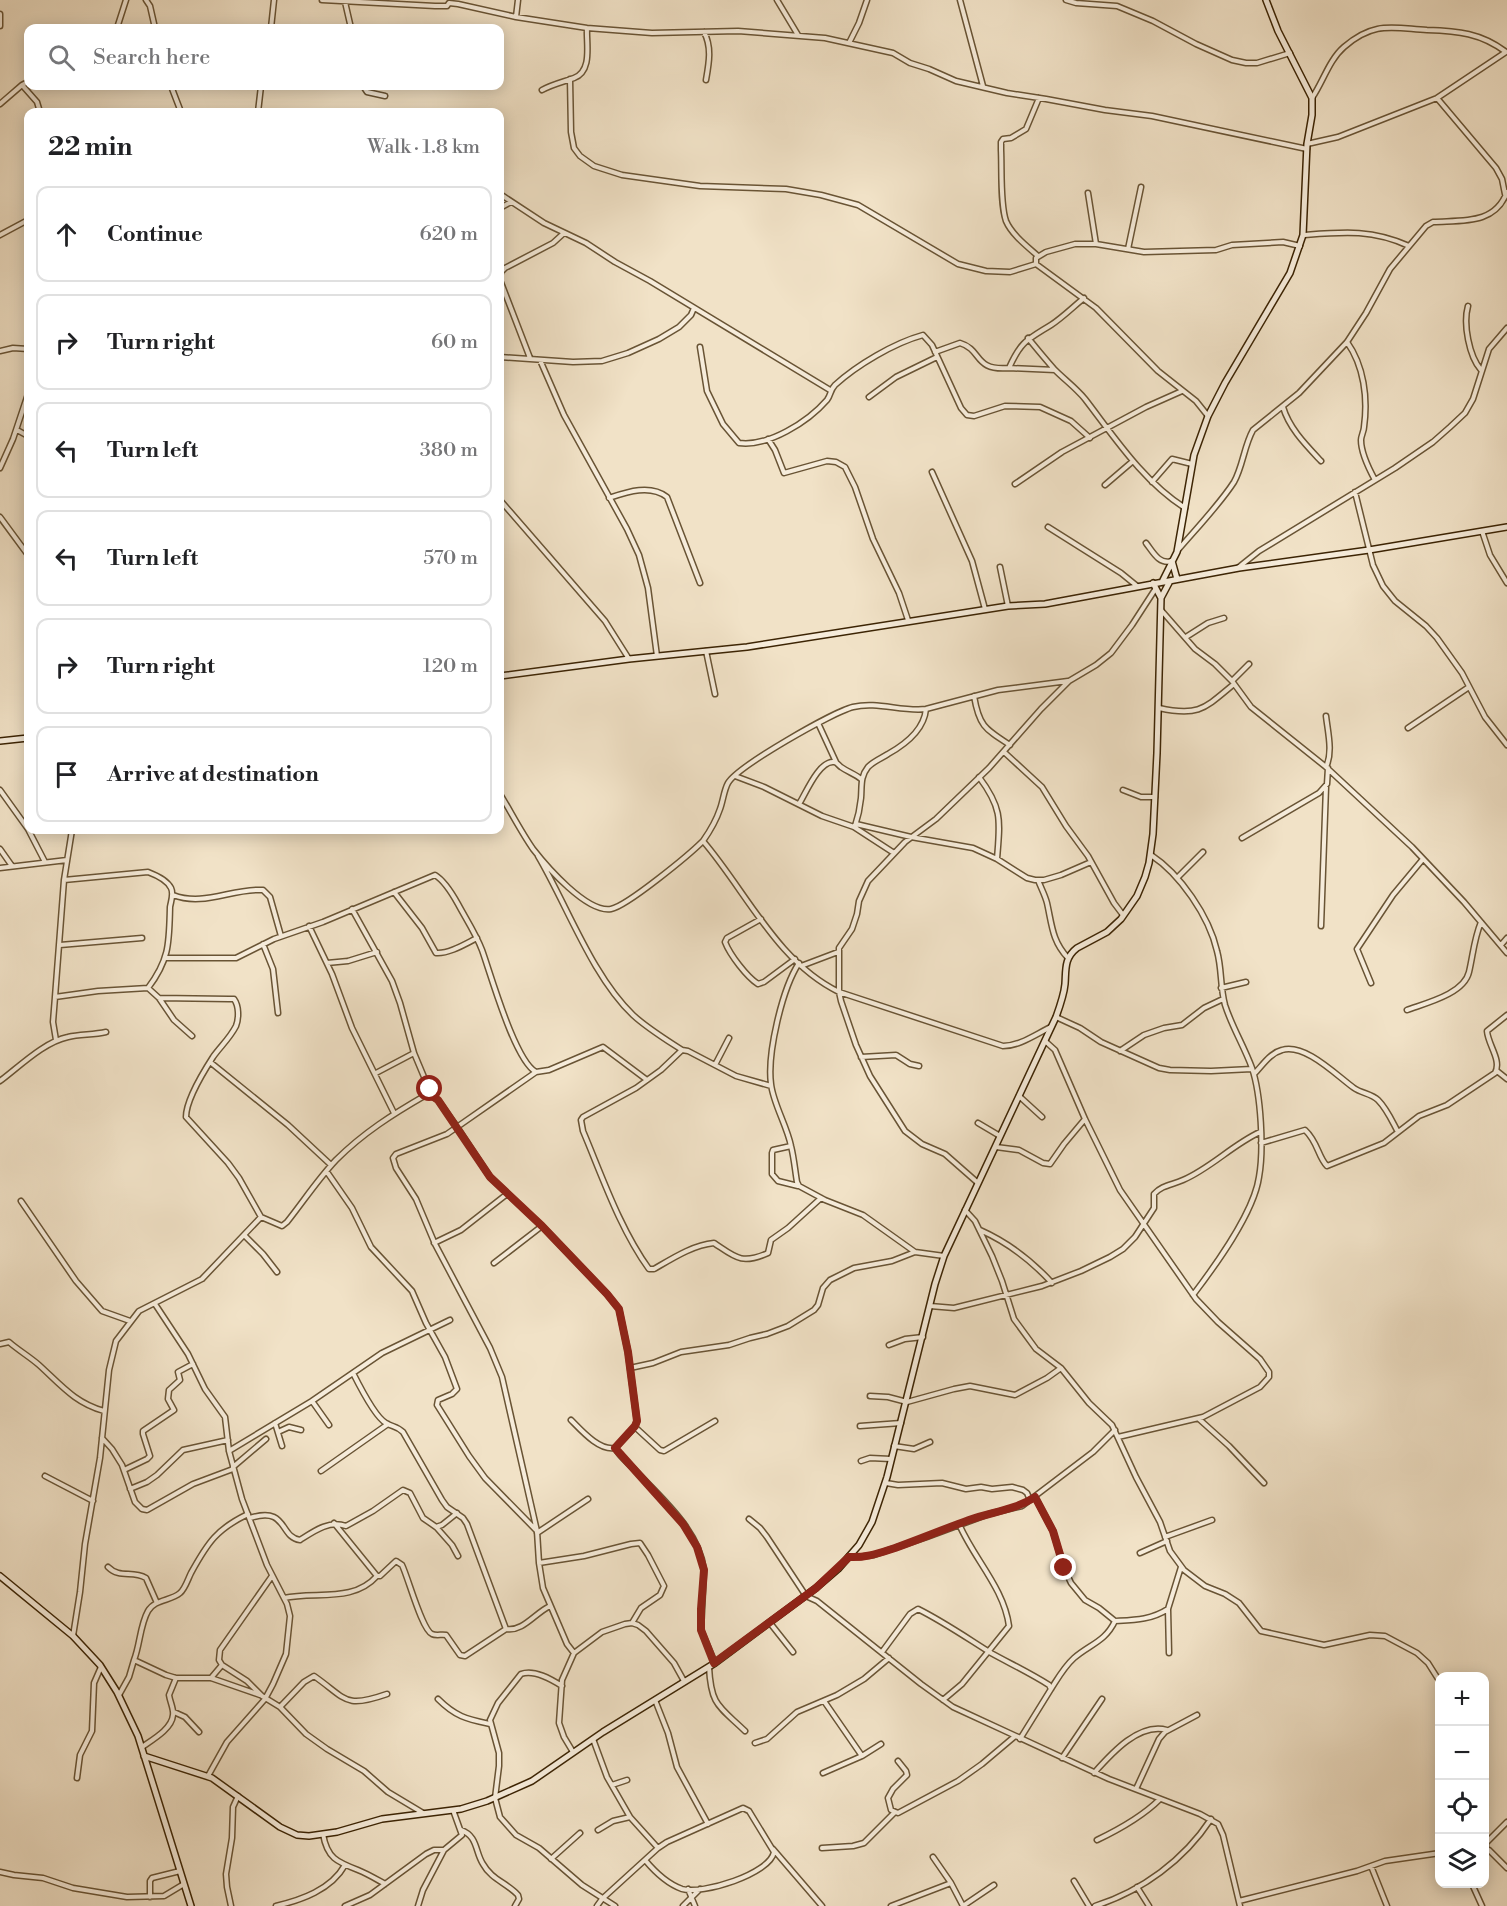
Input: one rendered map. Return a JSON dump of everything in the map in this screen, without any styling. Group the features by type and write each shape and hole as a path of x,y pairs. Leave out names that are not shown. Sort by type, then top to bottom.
{"main road":[{"path":"1162,582 1177,552 1192,465 1208,416 1290,273 1303,235 1312,98 1278,31 1266,0"},
{"path":"504,675 801,639 985,609 1045,604 1137,586 1154,586 1162,582 1239,568 1369,550 1507,527"},
{"path":"1172,561 1177,579"},
{"path":"144,1756 207,1776 287,1832 297,1835 337,1832 382,1819 453,1810 495,1798 531,1781 592,1739 712,1665 806,1596 849,1557 867,1532 886,1483 944,1256 1052,1027 1062,1002 1068,958 1077,948 1107,932 1124,916 1145,878 1151,855 1155,797 1161,598 1170,581"},
{"path":"1154,586 1161,598"},
{"path":"0,741 24,738"},
{"path":"0,1576 73,1636 101,1667 119,1695 131,1718 144,1756 191,1906"},
{"path":"147,1767 163,1761"}],"street":[{"path":"118,24 126,0"},
{"path":"146,0 150,6 154,24"},
{"path":"271,24 274,0"},
{"path":"322,0 435,6 447,6 449,2 516,17 587,28 652,33 746,32 825,38 893,53 910,63 956,81 1007,93 1152,116 1307,147 1437,98 1507,52 1485,39 1453,31 1402,26 1386,27 1361,35 1342,49 1312,98"},
{"path":"516,17 518,0"},
{"path":"777,0 798,35"},
{"path":"849,43 867,0"},
{"path":"960,0 983,87"},
{"path":"1066,0 1076,3 1117,6 1232,60 1257,63 1290,53"},
{"path":"345,2 350,24"},
{"path":"0,14 0,26"},
{"path":"542,90 578,76 586,64 587,28"},
{"path":"704,32 708,39 709,53 706,80"},
{"path":"570,79 571,132 574,148 580,156 594,166 622,175 700,186 786,189 821,195 858,205 958,264 987,271 1010,272 1036,264"},
{"path":"0,104 22,85 24,87"},
{"path":"26,90 37,102 39,108"},
{"path":"173,90 179,108"},
{"path":"258,108 261,90"},
{"path":"366,90 385,96"},
{"path":"1038,256 1006,221 1000,150 1003,139 1011,138 1026,129 1039,98"},
{"path":"1437,98 1496,168 1502,179 1507,209"},
{"path":"1128,249 1141,188"},
{"path":"1177,552 1234,481 1242,463 1248,438 1253,430 1299,393 1347,342 1390,269 1426,226 1433,222 1485,217 1493,213 1504,200 1507,192"},
{"path":"1088,193 1096,244"},
{"path":"504,197 544,223 586,243 830,390"},
{"path":"504,206 511,202"},
{"path":"0,235 24,222"},
{"path":"1303,235 1353,231 1385,236 1409,246"},
{"path":"504,270 553,243 564,232"},
{"path":"1036,264 1038,256 1075,244 1096,244 1144,252 1216,250 1232,245 1283,242 1300,246"},
{"path":"1036,264 1096,308 1158,371 1196,401 1208,416"},
{"path":"504,290 530,358"},
{"path":"1009,368 1016,352 1028,338 1052,325 1083,298"},
{"path":"1468,306 1466,316 1470,351 1474,362 1481,370"},
{"path":"504,357 602,361 628,353 659,339 679,327 694,309"},
{"path":"1239,568 1259,551 1433,442 1465,413 1473,399 1489,349 1507,328"},
{"path":"700,347 707,391 733,438 743,444 779,435 805,419 828,399 830,390 837,383 879,354 919,336 926,336 961,408 967,415 974,416 1005,406 1040,407 1071,421 1090,438"},
{"path":"1028,338 1084,399 1152,482 1167,497 1185,508"},
{"path":"1347,342 1362,372 1366,404 1361,440 1375,480"},
{"path":"935,352 960,343 970,348 982,363 994,369 1055,370"},
{"path":"0,351 24,349"},
{"path":"869,397 896,377 938,357"},
{"path":"540,360 564,415 639,555 648,588 657,656"},
{"path":"1015,484 1062,452 1182,391"},
{"path":"0,468 17,430 24,406"},
{"path":"1283,407 1292,427 1321,461"},
{"path":"17,430 24,434"},
{"path":"768,439 784,473 827,461 836,462 845,467 855,487 873,539 899,593 908,620"},
{"path":"1152,482 1172,459 1192,465"},
{"path":"1105,485 1133,461"},
{"path":"932,472 972,561 985,609"},
{"path":"609,498 635,490 662,493 667,497 700,583"},
{"path":"1355,492 1377,577 1399,605 1437,638 1469,687 1485,717 1507,745"},
{"path":"504,505 605,621 629,659"},
{"path":"0,517 24,550"},
{"path":"1048,527 1121,573 1137,586"},
{"path":"1482,531 1490,555 1507,583"},
{"path":"1146,543 1162,561 1166,563 1172,561"},
{"path":"1000,567 1008,606"},
{"path":"978,1183 945,1154 922,1143 905,1131 870,1076 856,1045 839,992 838,952 841,943 852,929 863,888 894,853 936,819 1004,752 1069,681 1111,653 1132,625 1154,586"},
{"path":"1161,609 1201,655 1215,664 1233,683 1251,707 1327,768 1412,847 1440,875 1507,952"},
{"path":"1186,637 1208,623 1224,618"},
{"path":"706,651 716,694"},
{"path":"1159,708 1179,711 1202,709 1233,683 1249,664"},
{"path":"533,848 579,896 594,906 608,909 620,906 703,841 711,830 729,782 734,776 758,758 818,723 853,706 875,705 915,710 926,709 998,690 1069,681"},
{"path":"1408,728 1469,687"},
{"path":"974,696 979,719 984,727 1010,745"},
{"path":"855,825 860,805 861,779 874,762 911,738 925,720 926,709"},
{"path":"1321,926 1329,759 1326,716"},
{"path":"818,723 836,763 861,779"},
{"path":"1004,752 1042,787 1124,916"},
{"path":"800,804 818,773 828,764 836,763"},
{"path":"734,776 764,787 822,816 911,837 973,848 997,859 1027,878 1038,880 1061,875 1091,862"},
{"path":"979,777 987,788 999,816 997,859"},
{"path":"1242,838 1306,802 1326,787"},
{"path":"0,790 24,823"},
{"path":"1123,790 1141,797 1155,797"},
{"path":"504,801 551,879 598,970 633,1014 682,1050 736,1076 771,1086"},
{"path":"855,825 894,853"},
{"path":"31,834 45,862"},
{"path":"56,1040 53,1022 64,880 71,834"},
{"path":"703,841 731,875 761,919 800,965 824,985 1003,1046 1020,1043 1052,1027"},
{"path":"0,849 12,866"},
{"path":"1177,878 1203,852"},
{"path":"1151,855 1165,864 1177,878 1199,909 1213,937 1223,999 1254,1075 1260,1112 1262,1157 1255,1194 1214,1269 1193,1295"},
{"path":"1371,983 1358,949 1393,895 1423,859"},
{"path":"0,868 68,861"},
{"path":"64,880 148,872 170,886 173,895 166,958 160,972 148,988"},
{"path":"166,958 229,959 242,956 281,936 430,877 438,877 455,900 477,938 501,1007 521,1055 526,1065 536,1072"},
{"path":"1038,880 1047,905 1054,938 1068,958"},
{"path":"173,895 185,900 263,890 270,897 281,936"},
{"path":"394,892 422,928 436,953 457,948 477,938"},
{"path":"352,909 392,981 414,1053 432,1096"},
{"path":"761,919 727,938 725,942 752,980 758,984 764,982 795,959"},
{"path":"1407,1010 1455,991 1463,984 1469,975 1473,946 1481,922"},
{"path":"309,926 327,963 352,1028 394,1113"},
{"path":"60,945 142,938"},
{"path":"1501,945 1507,938"},
{"path":"263,944 276,980 278,1013"},
{"path":"327,963 348,961 377,952"},
{"path":"799,1186 791,1146 771,1086 770,1062 782,1005 793,972 800,965 838,952"},
{"path":"1221,988 1246,982"},
{"path":"55,997 98,991 148,988 159,998 174,1020 192,1036"},
{"path":"159,998 234,999 237,1003 238,1016 235,1027 210,1062 192,1097 186,1117 228,1163 261,1217 282,1226 331,1165 365,1133 426,1095 438,1100 490,1177 542,1226 619,1309 636,1405 635,1426 615,1448 608,1449 596,1442 571,1420"},
{"path":"1120,1051 1144,1035 1182,1025 1204,1008 1223,999"},
{"path":"1507,1016 1487,1031 1496,1058 1497,1071 1507,1079"},
{"path":"1056,1017 1120,1051 1159,1068 1211,1071 1252,1069"},
{"path":"0,1081 43,1047 56,1040 106,1032"},
{"path":"715,1065 729,1038"},
{"path":"1045,1041 1055,1050 1114,1180 1193,1295 1211,1315 1260,1359 1269,1372 1269,1377 1260,1388 1198,1419 1118,1437"},
{"path":"574,1653 567,1644 543,1588 537,1532 502,1377 484,1335 434,1243 416,1199 396,1168 393,1158 396,1154 433,1140 457,1127 536,1072 549,1070 603,1047 647,1080"},
{"path":"682,1050 647,1080 581,1120 615,1205 640,1256 649,1269 654,1269 705,1244 714,1243 738,1258 760,1257 768,1253 771,1240 821,1198"},
{"path":"1254,1075 1272,1056 1282,1050 1295,1050 1313,1057 1356,1089 1376,1098 1388,1113 1398,1132"},
{"path":"376,1073 414,1053"},
{"path":"861,1057 892,1054 900,1056 910,1064 919,1066"},
{"path":"210,1062 288,1125 331,1165"},
{"path":"1261,1143 1305,1131 1316,1143 1327,1166 1384,1143 1419,1116 1446,1105 1497,1071"},
{"path":"1019,1096 1042,1117"},
{"path":"995,1147 1019,1150 1043,1163 1050,1164 1085,1119"},
{"path":"978,1123 999,1138 1008,1148"},
{"path":"930,1306 954,1308 1052,1283 1123,1249 1135,1238 1154,1208 1154,1194 1159,1189 1205,1169 1260,1131"},
{"path":"791,1146 773,1150 772,1174 778,1181 799,1186 821,1198 863,1215 915,1252 944,1256"},
{"path":"327,1172 351,1208 371,1247 412,1291 445,1357 457,1389 452,1394 438,1400 437,1405 485,1478 537,1532"},
{"path":"434,1243 461,1230 507,1194"},
{"path":"21,1200 88,1296 102,1311 130,1321"},
{"path":"964,1210 980,1229 1002,1281 1014,1319 1028,1341 1060,1368 1089,1404 1109,1421 1160,1522 1170,1551 1181,1567 1198,1582 1239,1603 1260,1631 1324,1645 1370,1635 1384,1636 1417,1653 1428,1663 1435,1674"},
{"path":"73,1636 102,1438 111,1357 116,1341 139,1311 202,1279 261,1217"},
{"path":"494,1263 542,1226"},
{"path":"980,1229 1005,1243 1052,1283"},
{"path":"244,1235 277,1272"},
{"path":"630,1368 653,1363 681,1352 729,1345 788,1326 814,1310 818,1305 823,1288 830,1280 854,1268 892,1261 915,1252"},
{"path":"155,1304 193,1364 205,1389 225,1417 233,1468 272,1576 284,1598 290,1616 286,1654 264,1697 227,1742 207,1776"},
{"path":"229,1451 312,1401 382,1353 450,1320"},
{"path":"889,1345 923,1337"},
{"path":"0,1344 9,1342 40,1365 79,1401 88,1407 104,1411"},
{"path":"124,1470 150,1456 143,1431 174,1410 168,1399 169,1389 180,1380 178,1372 193,1364"},
{"path":"870,1396 888,1397 907,1402 970,1386 1015,1395 1047,1378 1060,1368"},
{"path":"353,1374 370,1403 388,1424 398,1427 403,1432 447,1507 467,1524 506,1629"},
{"path":"312,1401 329,1425"},
{"path":"1198,1419 1229,1446 1264,1483"},
{"path":"635,1426 660,1450 664,1451 715,1421"},
{"path":"275,1423 282,1446"},
{"path":"860,1426 901,1423"},
{"path":"321,1471 388,1424"},
{"path":"278,1432 290,1427 301,1430"},
{"path":"849,1557 874,1555 989,1514 1022,1506 1093,1452 1114,1430"},
{"path":"102,1438 112,1449 124,1470 135,1502 142,1509 147,1510 193,1484 233,1468 266,1439"},
{"path":"130,1489 157,1475 183,1450 228,1440"},
{"path":"894,1446 914,1449 930,1443"},
{"path":"615,1448 683,1524 697,1547 704,1570 701,1630 712,1665 711,1690 713,1697 729,1717 746,1731"},
{"path":"861,1461 870,1458 891,1459"},
{"path":"45,1476 93,1501"},
{"path":"886,1483 898,1485 942,1483 966,1489 1012,1487 1023,1490 1030,1500"},
{"path":"119,1695 129,1677 145,1618 153,1605 180,1594 198,1560 214,1537 224,1527 249,1516 274,1517 282,1522 296,1540 300,1540 334,1523 346,1526 403,1490 410,1493 423,1518 436,1527 452,1545 458,1556"},
{"path":"1035,1497 1053,1531 1071,1583 1085,1600 1115,1621 1153,1617 1168,1609"},
{"path":"537,1532 588,1498"},
{"path":"436,1527 442,1526 457,1514"},
{"path":"749,1519 760,1528 806,1596 817,1600 943,1700 966,1714 1094,1773 1211,1819 1221,1829 1239,1903 1357,1871 1385,1861 1435,1854"},
{"path":"1140,1553 1166,1539 1212,1520"},
{"path":"334,1523 377,1576"},
{"path":"943,1700 962,1684 1010,1626 1007,1611 959,1524"},
{"path":"539,1563 584,1556 640,1543 664,1586 660,1595 641,1608 632,1623"},
{"path":"284,1598 357,1591 380,1576 396,1561 402,1565 419,1613 429,1632 434,1635 446,1635 460,1655 465,1656 506,1629 519,1628 541,1610 550,1606"},
{"path":"108,1567 115,1573 135,1574 146,1578 157,1603"},
{"path":"1169,1653 1168,1609 1181,1567"},
{"path":"264,1697 246,1681 222,1665 219,1660 220,1650 272,1576"},
{"path":"816,1588 814,1594 817,1600"},
{"path":"882,1652 910,1614 918,1609 1023,1669 1049,1685 1051,1689"},
{"path":"1020,1739 1067,1665 1104,1637 1115,1621"},
{"path":"573,1752 559,1723 562,1680 574,1653 602,1632 632,1623 638,1625 675,1663 684,1681"},
{"path":"770,1623 794,1652"},
{"path":"755,1743 767,1739 797,1712 824,1701 864,1679 888,1658"},
{"path":"134,1660 152,1670 176,1678 211,1678 264,1697 280,1707 306,1734 364,1771 388,1792 423,1813"},
{"path":"211,1678 222,1665"},
{"path":"76,1778 80,1755 92,1731 94,1683 101,1667"},
{"path":"562,1686 532,1672 521,1674 492,1713 490,1724 499,1753 495,1798 500,1817 508,1828 539,1848 565,1872 615,1906"},
{"path":"280,1707 304,1682 314,1676 352,1702 361,1702 387,1694"},
{"path":"141,1748 168,1726 173,1719 174,1712 169,1695 176,1678"},
{"path":"438,1699 462,1717 490,1724"},
{"path":"655,1699 668,1733 677,1767 708,1824"},
{"path":"1062,1758 1102,1700"},
{"path":"824,1701 862,1756"},
{"path":"174,1712 185,1717 200,1732"},
{"path":"1136,1789 1159,1739 1168,1731 1197,1715"},
{"path":"1094,1773 1114,1750 1132,1738 1152,1728 1168,1731"},
{"path":"822,1848 864,1843 894,1813 958,1781 989,1759 1014,1737"},
{"path":"592,1739 612,1785 630,1817 658,1848"},
{"path":"824,1773 862,1756 880,1744"},
{"path":"894,1813 889,1808 888,1798 908,1773 898,1761"},
{"path":"612,1785 627,1780"},
{"path":"231,1906 226,1874 233,1826 233,1807 238,1796"},
{"path":"1097,1840 1135,1820 1160,1799"},
{"path":"597,1906 658,1848 676,1837 747,1808 772,1849 822,1906"},
{"path":"418,1906 429,1878 444,1850 462,1834 453,1810"},
{"path":"598,1830 613,1821 630,1817"},
{"path":"1095,1906 1113,1900 1137,1887 1179,1859 1198,1839 1211,1819"},
{"path":"1489,1842 1507,1822"},
{"path":"461,1830 471,1835 475,1841 479,1857 486,1870 518,1895 519,1899 515,1906"},
{"path":"551,1858 580,1833"},
{"path":"323,1834 325,1844 338,1863 359,1870 385,1884"},
{"path":"645,1860 661,1877 683,1889 700,1889 724,1884 764,1867 773,1858 772,1849"},
{"path":"345,1906 370,1894 426,1854 434,1850 444,1850"},
{"path":"1489,1851 1507,1868"},
{"path":"933,1857 963,1906 994,1885"},
{"path":"276,1906 329,1885 345,1865"},
{"path":"1371,1866 1387,1906"},
{"path":"150,1897 152,1878 180,1871"},
{"path":"0,1872 43,1878 91,1892 127,1897 164,1896 184,1884"},
{"path":"1074,1881 1089,1906"},
{"path":"891,1906 951,1883"},
{"path":"1137,1887 1149,1906"},
{"path":"1474,1888 1482,1906"},
{"path":"688,1889 695,1906"},
{"path":"683,1906 700,1889"}],"route":[{"path":"430,1089 432,1096 438,1100 490,1177 542,1226 619,1309 628,1352 637,1421 618,1443 615,1448 616,1452 628,1462 683,1524 697,1547 704,1570 701,1630 714,1663 816,1588 849,1557 874,1555 989,1514 1022,1506 1035,1497 1053,1531 1064,1568"}]}
